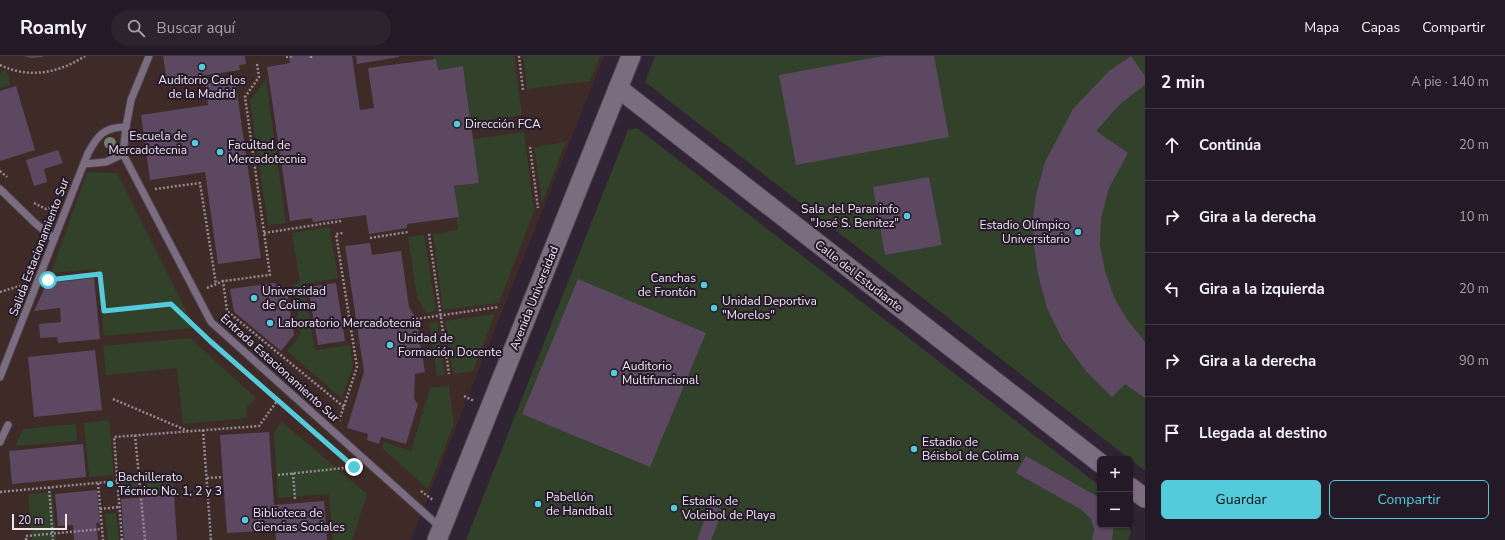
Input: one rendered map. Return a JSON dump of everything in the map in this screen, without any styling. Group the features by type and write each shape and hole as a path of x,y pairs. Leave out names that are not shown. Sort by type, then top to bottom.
{"street":[{"name":"Avenida Universidad","path":"439,534 631,56"},
{"name":"Calle del Estudiante","path":"618,88 1097,461"},
{"path":"1133,489 1145,498"}],"lane":[{"path":"84,164 106,162 123,154 131,100 149,56"},
{"name":"Salida Estacionamiento Sur","path":"0,377 84,164 95,142 105,131 116,127 126,127"},
{"name":"Entrada Estacionamiento Sur","path":"123,154 211,322 439,534"},
{"path":"0,189 54,239"},
{"path":"0,442 8,425"}],"path":[{"path":"0,66 22,72 49,72 74,63 85,56"},
{"path":"286,57 294,56"},
{"path":"310,56 311,60"},
{"path":"519,56 523,90"},
{"path":"257,64 258,77 245,97 270,275 223,281 227,311 344,407"},
{"path":"530,147 538,208"},
{"path":"0,171 11,181"},
{"path":"142,191 200,183 216,284"},
{"path":"32,202 46,209 53,206"},
{"path":"264,233 341,221"},
{"path":"370,238 408,232"},
{"path":"338,423 357,367 336,234 343,233"},
{"path":"429,234 449,374"},
{"path":"48,280 100,274 104,311 171,304 210,341 295,416"},
{"path":"0,292 30,283"},
{"path":"416,319 498,307"},
{"path":"464,396 475,401"},
{"path":"113,399 188,431"},
{"path":"122,540 114,437 259,426 277,401"},
{"path":"203,430 212,540"},
{"path":"135,435 145,540"},
{"path":"278,475 354,467 348,462"},
{"path":"293,473 295,499"},
{"path":"207,478 223,477"},
{"path":"0,492 117,481"},
{"path":"98,483 103,540"},
{"path":"49,487 53,540"},
{"path":"417,487 435,502"},
{"path":"100,509 119,507"},
{"path":"26,540 26,536 102,529"}],"shaded area":[{"name":"Universidad de Colima","path":"0,56 604,56 411,540 0,540"}],"green space":[{"path":"433,56 514,56 522,115 471,122 463,66 435,70"},
{"path":"523,56 600,56 590,81 527,89"},
{"path":"655,56 1145,56 1145,471 1133,462 1133,456 1126,456 645,82"},
{"path":"6,69 11,85 0,88 0,74"},
{"path":"266,79 286,223 268,225 250,101"},
{"name":"Unidad Deportiva \"Morelos\"","path":"637,128 1097,484 1097,528 1130,528 1131,533 1128,540 466,540 628,130"},
{"path":"524,132 534,211 499,303 443,310 433,234 458,230 452,187 479,183 473,139"},
{"path":"566,142 542,203 534,147"},
{"path":"87,172 117,173 195,328 104,336 97,269 51,273"},
{"path":"329,227 338,278 304,284 315,350 350,345 353,366 342,399 287,351 301,334 293,284 300,283 292,233"},
{"path":"424,235 436,311 426,313 417,297 408,237"},
{"path":"495,314 473,371 453,374 445,321"},
{"path":"437,322 445,375 437,376 429,323"},
{"path":"190,338 256,398 246,408 247,418 183,424 177,368 106,375 103,346"},
{"path":"449,386 454,424 428,489 382,448 384,442 411,451 430,388"},
{"path":"109,420 114,475 89,477 84,423"},
{"path":"282,422 367,494 352,540 333,540 329,494 278,498 274,433"},
{"path":"76,424 77,441 15,446 23,429"},
{"path":"173,474 174,490 147,492 146,475"},
{"path":"137,475 139,494 121,495 120,477"},
{"path":"52,492 56,540 32,540 28,494"},
{"path":"116,513 119,540 108,540 105,514"}],"building":[{"path":"24,56 43,56 43,57 31,58"},
{"name":"Auditorio Carlos de la Madrid","path":"163,56 245,56 246,64 239,65 240,70 167,81"},
{"path":"289,56 352,56 360,110 374,108 368,68 436,59 438,70 463,66 479,183 454,186 459,217 407,224 407,228 369,234 366,215 313,222 312,218 290,221 267,67 290,63"},
{"path":"356,56 399,56 399,57 357,64"},
{"path":"883,56 934,56 949,137 796,165 779,75"},
{"path":"1131,56 1145,76 1145,85 1121,103 1096,131 1128,153 1109,188 1101,218 1100,245 1105,271 1114,297 1126,318 1145,342 1145,398 1125,384 1112,397 1086,371 1062,339 1047,308 1038,274 1034,245 1033,218 1036,195 1045,162 1073,109 1109,71"},
{"name":"Escuela de Mercadotecnia","path":"235,79 261,258 218,264 205,172 150,180 141,115 208,105 205,84"},
{"path":"16,86 35,150 0,161 0,91"},
{"path":"58,150 63,163 44,169 47,182 34,186 26,160"},
{"name":"Sala del Paraninfo \"José S. Benitez\"","path":"929,177 942,245 885,255 873,187"},
{"name":"Unidad de Formación Docente","path":"370,243 372,255 401,251 409,307 416,319 425,372 415,374 414,399 418,404 406,444 381,437 379,444 367,440 368,434 347,428 364,372 345,246"},
{"path":"94,278 100,339 58,343 57,337 40,338 39,324 61,322 60,308 34,311 47,283"},
{"name":"Auditorio Multifuncional","path":"578,279 706,333 650,467 522,414"},
{"name":"Laboratorio Mercadotecnia","path":"274,283 287,291 294,335 281,351 234,312 230,289"},
{"path":"336,283 345,341 318,345 308,287"},
{"path":"95,350 102,410 34,417 28,357"},
{"path":"269,432 274,505 324,501 327,540 276,540 275,530 227,533 220,435"},
{"path":"83,444 86,477 12,484 9,451"},
{"path":"1026,456 1097,496 1097,528 1114,528 1112,540 1092,540 1094,530 1091,519 1082,510 1016,473"},
{"path":"97,490 100,523 96,523 98,540 74,540 73,525 58,526 55,494"},
{"path":"174,495 177,540 124,540 121,499"},
{"path":"710,505 723,510 711,540 697,540"}],"place":[{"name":"Auditorio Carlos de la Madrid","path":"202,67"},
{"name":"Dirección FCA","path":"457,124"},
{"name":"Escuela de Mercadotecnia","path":"195,143"},
{"name":"Facultad de Mercadotecnia","path":"220,152"},
{"name":"Sala del Paraninfo \"José S. Benitez\"","path":"907,216"},
{"name":"Estadio Olímpico Universitario","path":"1078,232"},
{"name":"Canchas de Frontón","path":"704,285"},
{"name":"Universidad de Colima","path":"254,298"},
{"name":"Unidad Deportiva \"Morelos\"","path":"714,308"},
{"name":"Laboratorio Mercadotecnia","path":"270,323"},
{"name":"Unidad de Formación Docente","path":"390,345"},
{"name":"Auditorio Multifuncional","path":"614,373"},
{"name":"Estadio de Béisbol de Colima","path":"914,449"},
{"name":"Bachillerato Técnico No. 1, 2 y 3","path":"110,484"},
{"name":"Pabellón de Handball","path":"538,504"},
{"name":"Estadio de Voleibol de Playa","path":"674,508"},
{"name":"Biblioteca de Ciencias Sociales","path":"245,520"}],"route":[{"path":"48,280 100,274 104,311 171,304 277,401 354,467"}]}
